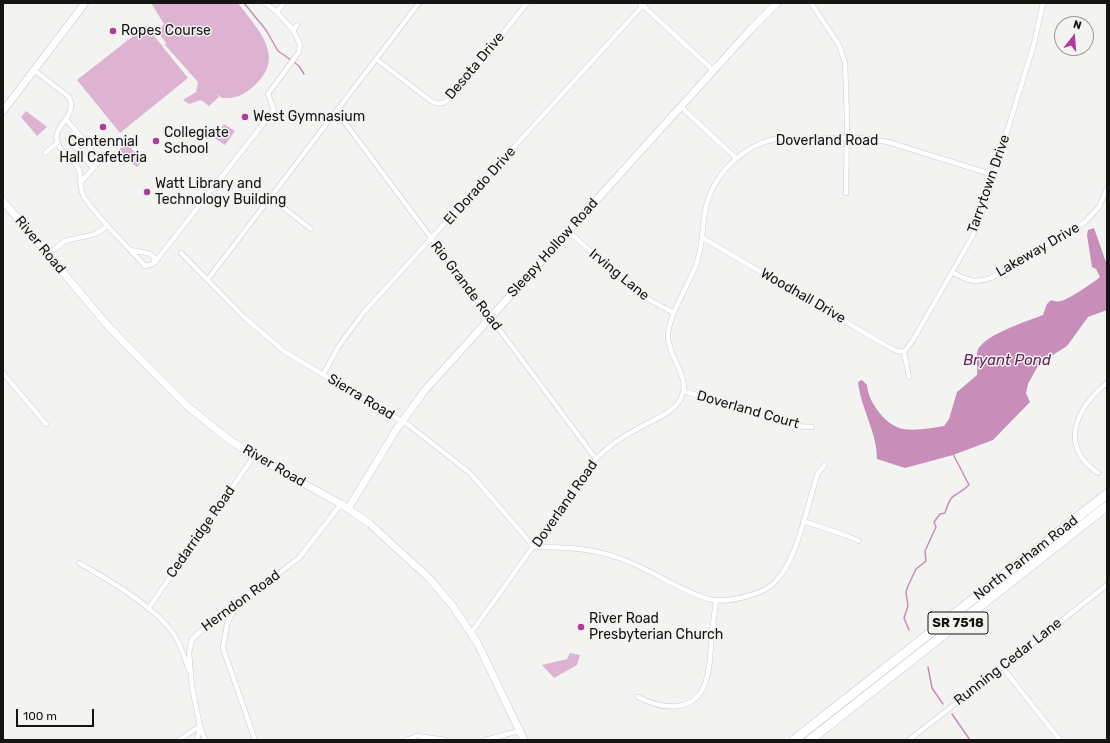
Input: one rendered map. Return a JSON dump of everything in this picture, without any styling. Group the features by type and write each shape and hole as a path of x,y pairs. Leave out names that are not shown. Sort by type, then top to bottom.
{"highway":[{"name":"North Parham Road","path":"794,740 1107,494"},
{"name":"North Parham Road","path":"810,740 1107,506"}],"street":[{"path":"3,111 85,3"},
{"path":"34,70 70,97 71,107 66,119 57,132 57,142 79,170 83,196 145,266 153,264 274,110 268,94 299,52 300,44 293,30 277,12 265,3"},
{"path":"277,12 284,3"},
{"path":"208,279 419,3"},
{"name":"Desota Drive","path":"376,59 431,101 438,104 445,102 455,94 527,3"},
{"name":"Sleepy Hollow Road","path":"348,509 402,421 425,390 777,3"},
{"path":"811,3 839,44 843,54 846,81 846,193"},
{"name":"Tarrytown Drive","path":"904,352 913,340 974,233 994,175 1034,44 1042,3"},
{"path":"642,4 714,71"},
{"name":"El Dorado Drive","path":"323,375 338,347 353,325 642,4"},
{"path":"285,20 289,15"},
{"path":"293,30 297,25"},
{"path":"681,107 736,158"},
{"name":"Rio Grande Road","path":"337,112 596,459"},
{"path":"66,119 99,158 98,163 80,183"},
{"path":"76,130 68,138 93,168"},
{"name":"Doverland Road","path":"472,634 596,459 622,438 673,408 678,403 684,391 682,377 668,341 669,329 674,313 697,261 703,238 705,211 709,196 721,174 736,158 761,144 775,139 871,139 888,142 994,175"},
{"path":"45,153 57,142"},
{"name":"Lakeway Drive","path":"952,272 971,281 984,281 991,278 1085,222 1099,207 1107,188"},
{"path":"271,198 311,229"},
{"name":"River Road","path":"3,200 108,326 168,387 206,422 254,456 341,504 384,535 424,573 452,605 472,634 491,669 524,740"},
{"path":"48,255 65,241 99,233 108,225"},
{"name":"Irving Lane","path":"568,231 637,293 674,313"},
{"name":"Woodhall Drive","path":"703,238 887,346 897,351 904,352"},
{"path":"131,250 140,253 149,252 155,259 153,264"},
{"name":"Sierra Road","path":"181,253 244,317 295,359 402,421 470,473 534,547"},
{"path":"904,352 909,377"},
{"path":"3,373 46,424"},
{"path":"1098,473 1091,468 1080,454 1075,431 1076,422 1082,409 1107,384"},
{"name":"Doverland Court","path":"684,391 794,426 812,427"},
{"name":"Cedarridge Road","path":"148,609 254,456"},
{"path":"534,547 583,549 606,554 633,564 697,596 716,601 731,600 752,595 774,584 788,565 818,473 825,465"},
{"name":"Herndon Road","path":"197,740 200,726 191,675 189,648 192,639 211,621 298,558 341,504"},
{"path":"803,522 845,535 859,542"},
{"path":"79,563 148,609 173,632 191,675"},
{"name":"Running Cedar Lane","path":"909,740 1107,585"},
{"path":"240,599 227,624 223,648 255,740"},
{"path":"638,697 655,705 672,707 690,702 700,694 708,676 716,601"},
{"path":"1002,667 1060,740"},
{"path":"179,740 200,726 205,740"},
{"path":"485,740 519,731"},
{"path":"406,740 417,736 446,740"}],"shaded area":[{"path":"151,3 238,3 266,43 269,53 269,64 264,74 255,85 240,96 222,98 217,94 219,97 209,106 201,100 189,104 183,100 196,92 198,82 165,45 166,43 157,31 164,24"},
{"path":"146,26 188,78 120,133 77,80"},
{"path":"26,111 47,127 37,136 21,117"},
{"path":"224,124 235,131 225,145 214,138"},
{"path":"125,141 142,161 137,167 117,153"},
{"path":"570,653 580,655 577,665 554,678 542,665 567,659"}],"water":[{"name":"Bryant Pond","path":"1094,228 1107,265 1107,310 1088,317 1067,346 1039,364 1028,384 1026,393 1030,402 993,440 953,455 905,468 877,459 872,430 862,402 858,382 862,380 867,385 868,392 874,406 884,418 897,427 913,430 944,426 949,419 957,392 977,375 977,353 986,341 1005,330 1043,315 1047,304 1051,300 1058,301 1069,298 1100,277 1096,269 1092,267 1087,235 1088,230"}],"waterway":[{"path":"244,3 266,30 278,51 291,60"},
{"path":"294,62 299,66 304,74"},
{"path":"909,630 904,618 908,606 906,592 916,569 926,561 925,551 936,527 934,522 940,514 945,513 952,498 969,485 953,454"},
{"path":"928,667 932,688 943,704"},
{"path":"952,714 970,740"}],"place":[{"name":"Ropes Course","path":"113,31"},
{"name":"West Gymnasium","path":"245,117"},
{"name":"Centennial Hall Cafeteria","path":"103,127"},
{"name":"Collegiate School","path":"156,141"},
{"name":"Watt Library and Technology Building","path":"147,192"},
{"name":"River Road Presbyterian Church","path":"581,627"}]}
